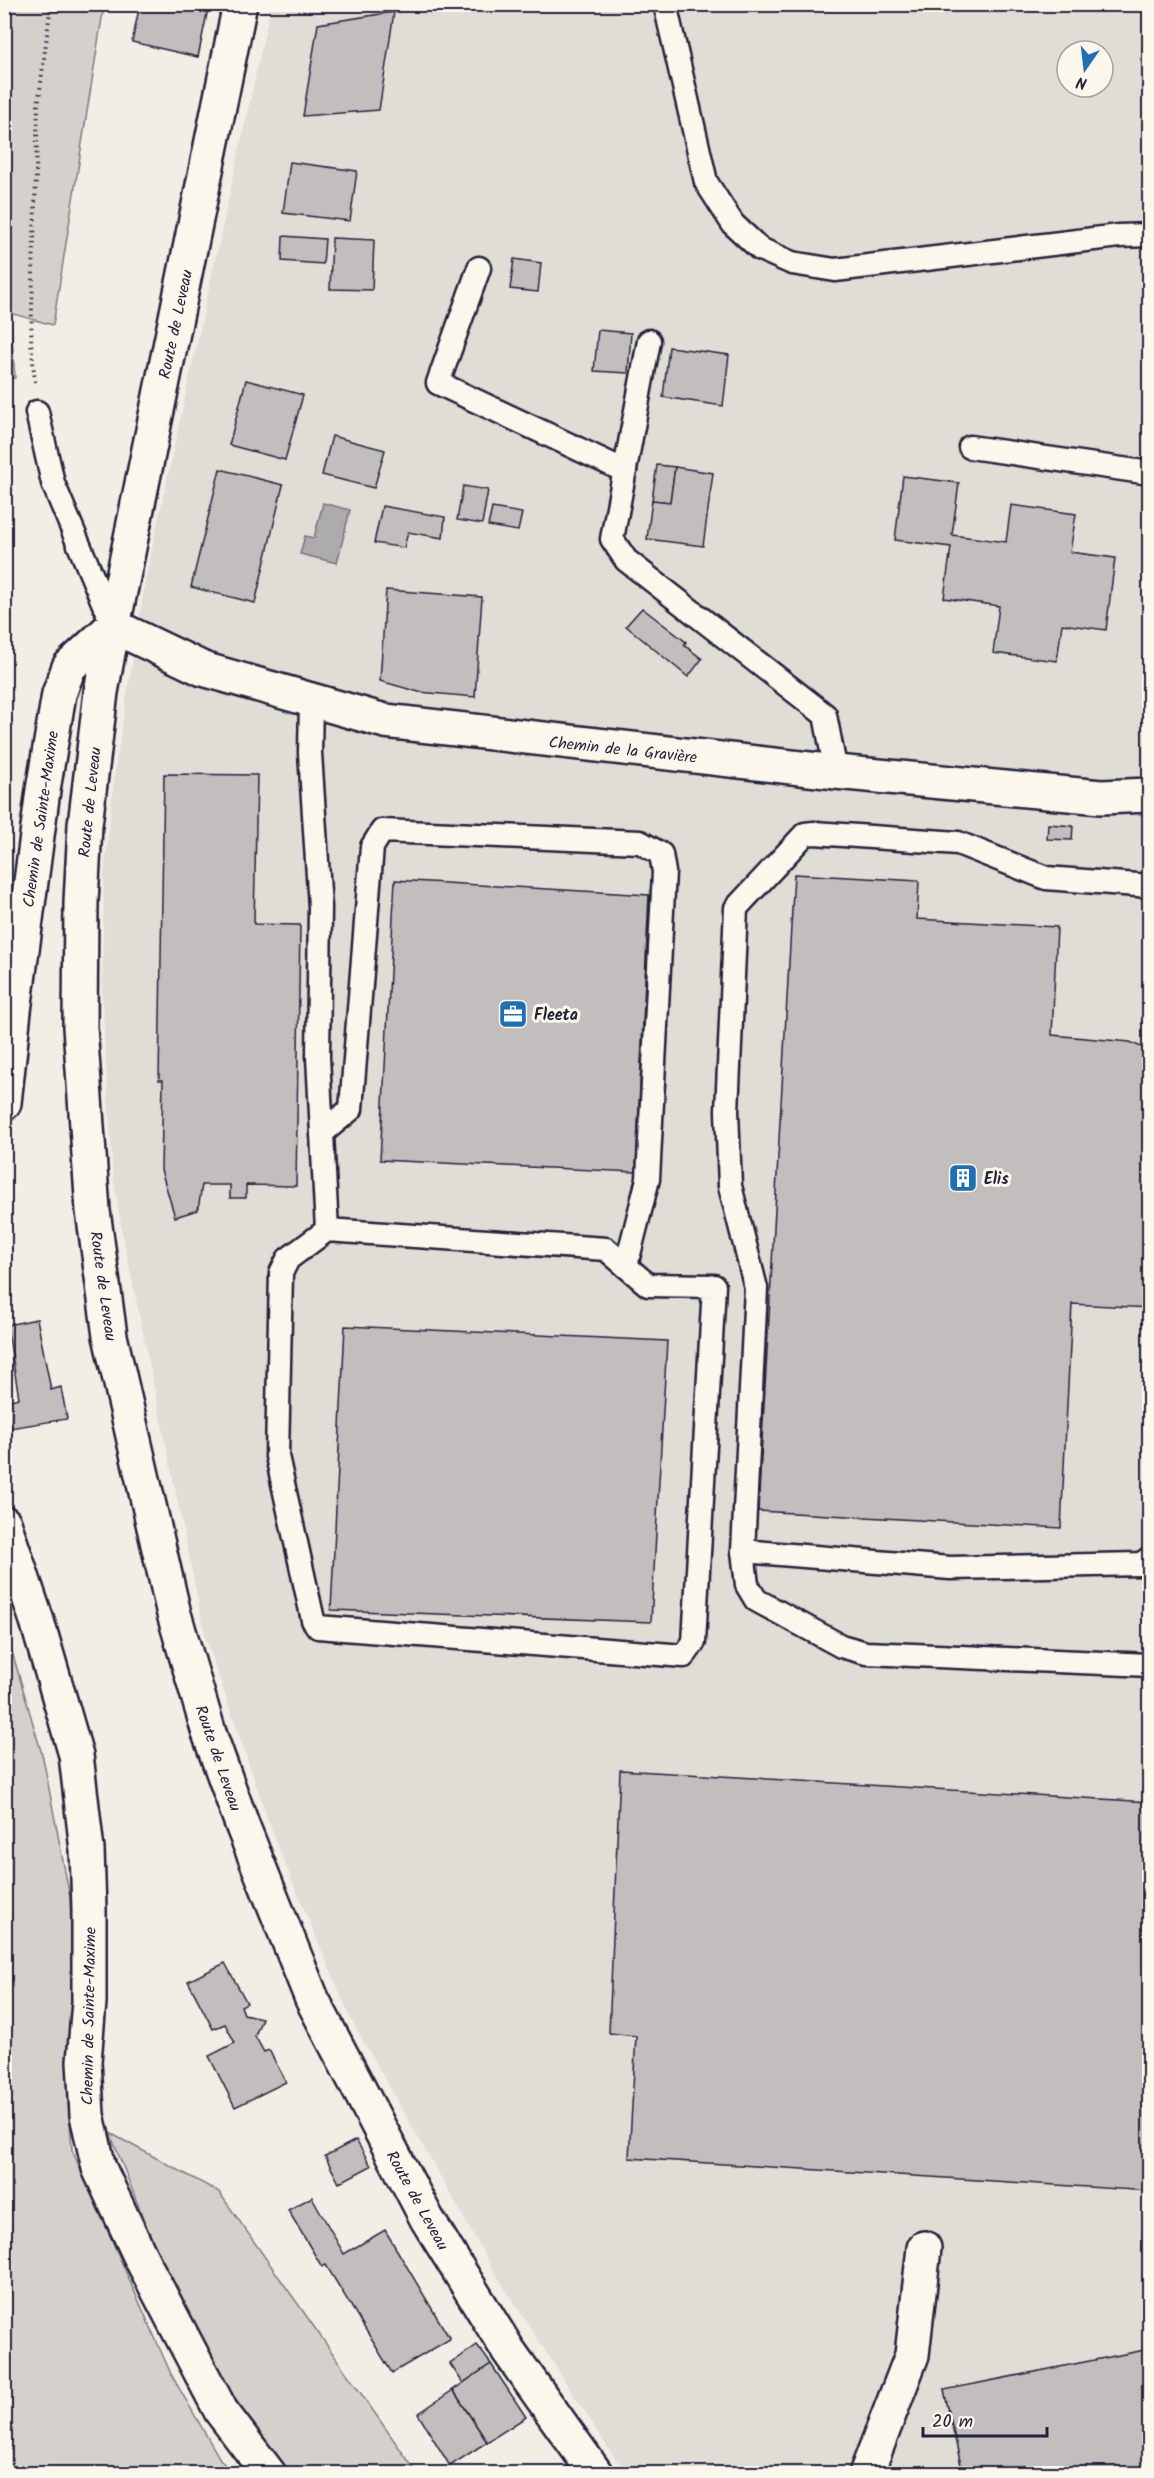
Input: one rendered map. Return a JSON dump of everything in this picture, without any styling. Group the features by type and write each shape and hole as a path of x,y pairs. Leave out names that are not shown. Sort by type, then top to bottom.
{"street":[{"name":"Route de Leveau","path":"240,4 113,626 101,692 85,825 81,902 80,1027 93,1211 110,1336 174,1614 209,1733 312,1999 427,2219 508,2350 596,2474"},
{"name":"Chemin de la Gravière","path":"113,626 203,669 385,720 836,772 1101,797 1149,795"},
{"name":"Chemin de Sainte-Maxime","path":"4,1103 43,790 59,694 69,668 113,626"},
{"name":"Chemin de Sainte-Maxime","path":"4,1523 37,1622 76,1755 87,1850 89,1909 89,2002 84,2061 87,2115 99,2168 140,2256 221,2411 269,2474"},
{"path":"866,2474 912,2355 924,2248"}],"lane":[{"path":"665,4 706,182 733,224 760,249 792,263 834,270 1119,236 1149,236"},
{"path":"479,268 438,383 625,471"},
{"path":"649,341 612,539 627,560 825,716 836,772"},
{"path":"38,412 53,483 113,626"},
{"path":"970,447 1149,473"},
{"path":"311,701 310,753 320,907 318,1057 327,1230"},
{"path":"322,1133 351,1109 372,847 382,831 640,842 661,854 664,872 648,1179 626,1266"},
{"path":"1149,886 1046,878 958,843 814,832 806,834 736,908 727,1111 730,1186 756,1288 743,1551 747,1585 756,1600 841,1646 866,1653 1149,1665"},
{"path":"327,1230 606,1249 648,1285 714,1286 694,1642 684,1656 318,1627 313,1620 277,1456 281,1273 288,1259 327,1230"},
{"path":"743,1551 950,1568 1141,1564 1149,1558"}],"path":[{"path":"38,412 31,342 38,117 51,4"}],"shaded area":[{"path":"5,4 104,5 53,325 10,313 15,378 4,378"},
{"path":"271,5 1149,5 1149,2473 632,2473 616,2460 495,2273 351,2019 275,1840 206,1639 122,1231 113,1175 102,995 104,874 115,771 146,576"},
{"path":"323,503 350,510 337,563 300,554 305,536 314,538"},
{"path":"4,1624 43,1758 70,1897 72,1983 68,2096 72,2150 171,2374 220,2459 232,2473 5,2473"},
{"path":"110,2133 219,2192 417,2473 284,2474 209,2370 158,2256"}],"building":[{"path":"140,4 209,4 198,57 132,42"},
{"path":"394,12 379,110 303,116 318,24"},
{"path":"290,162 357,171 350,221 283,213"},
{"path":"283,236 325,239 323,264 282,261"},
{"path":"332,238 374,240 372,290 330,289"},
{"path":"514,259 541,263 538,292 510,289"},
{"path":"598,330 631,333 628,373 594,371"},
{"path":"669,347 729,355 723,406 663,397"},
{"path":"246,380 303,395 285,460 229,445"},
{"path":"332,436 385,450 374,488 322,475"},
{"path":"657,465 675,467 670,502 652,500"},
{"path":"675,467 713,473 703,546 647,539 652,500 670,502"},
{"path":"220,469 283,485 255,603 191,587"},
{"path":"903,476 959,483 952,535 1006,542 1011,505 1076,514 1070,552 1115,558 1106,630 1062,624 1057,661 993,653 999,606 944,598 951,547 895,540"},
{"path":"463,486 488,490 482,524 457,520"},
{"path":"382,506 445,517 443,538 408,532 404,548 374,543"},
{"path":"492,508 522,513 518,531 488,526"},
{"path":"386,590 482,597 475,697 419,692 380,681"},
{"path":"642,608 686,642 684,645 702,659 688,677 626,626"},
{"path":"164,774 257,775 254,924 300,925 296,1186 246,1185 246,1198 230,1198 230,1185 202,1185 198,1210 175,1217 161,1170 163,1080 159,1080"},
{"path":"1048,824 1073,826 1072,840 1047,839"},
{"name":"Elis","path":"794,874 919,881 917,919 1057,927 1052,1035 1130,1042 1150,1051 1150,1308 1072,1304 1061,1528 758,1511"},
{"path":"395,880 649,895 636,1172 380,1160"},
{"path":"37,1319 51,1390 61,1387 67,1419 10,1428 6,1401 19,1398 7,1325"},
{"path":"345,1326 667,1341 651,1622 331,1610"},
{"path":"620,1770 1150,1802 1150,2191 629,2158 636,2036 609,2033"},
{"path":"225,1963 247,2003 241,2006 244,2014 262,2018 255,2036 264,2052 269,2050 286,2082 235,2107 209,2056 235,2043 225,2024 213,2029 188,1981"},
{"path":"356,2140 371,2166 339,2183 325,2156"},
{"path":"312,2197 344,2254 385,2230 450,2339 392,2373 326,2265 322,2267 288,2210"},
{"path":"477,2345 491,2364 463,2383 450,2364"},
{"path":"1150,2349 1150,2474 963,2474 944,2390"},
{"path":"491,2364 526,2417 487,2442 453,2390"},
{"path":"453,2390 487,2442 450,2466 418,2414"}],"place":[{"name":"Fleeta","path":"513,1014"},
{"name":"Elis","path":"963,1178"}]}
